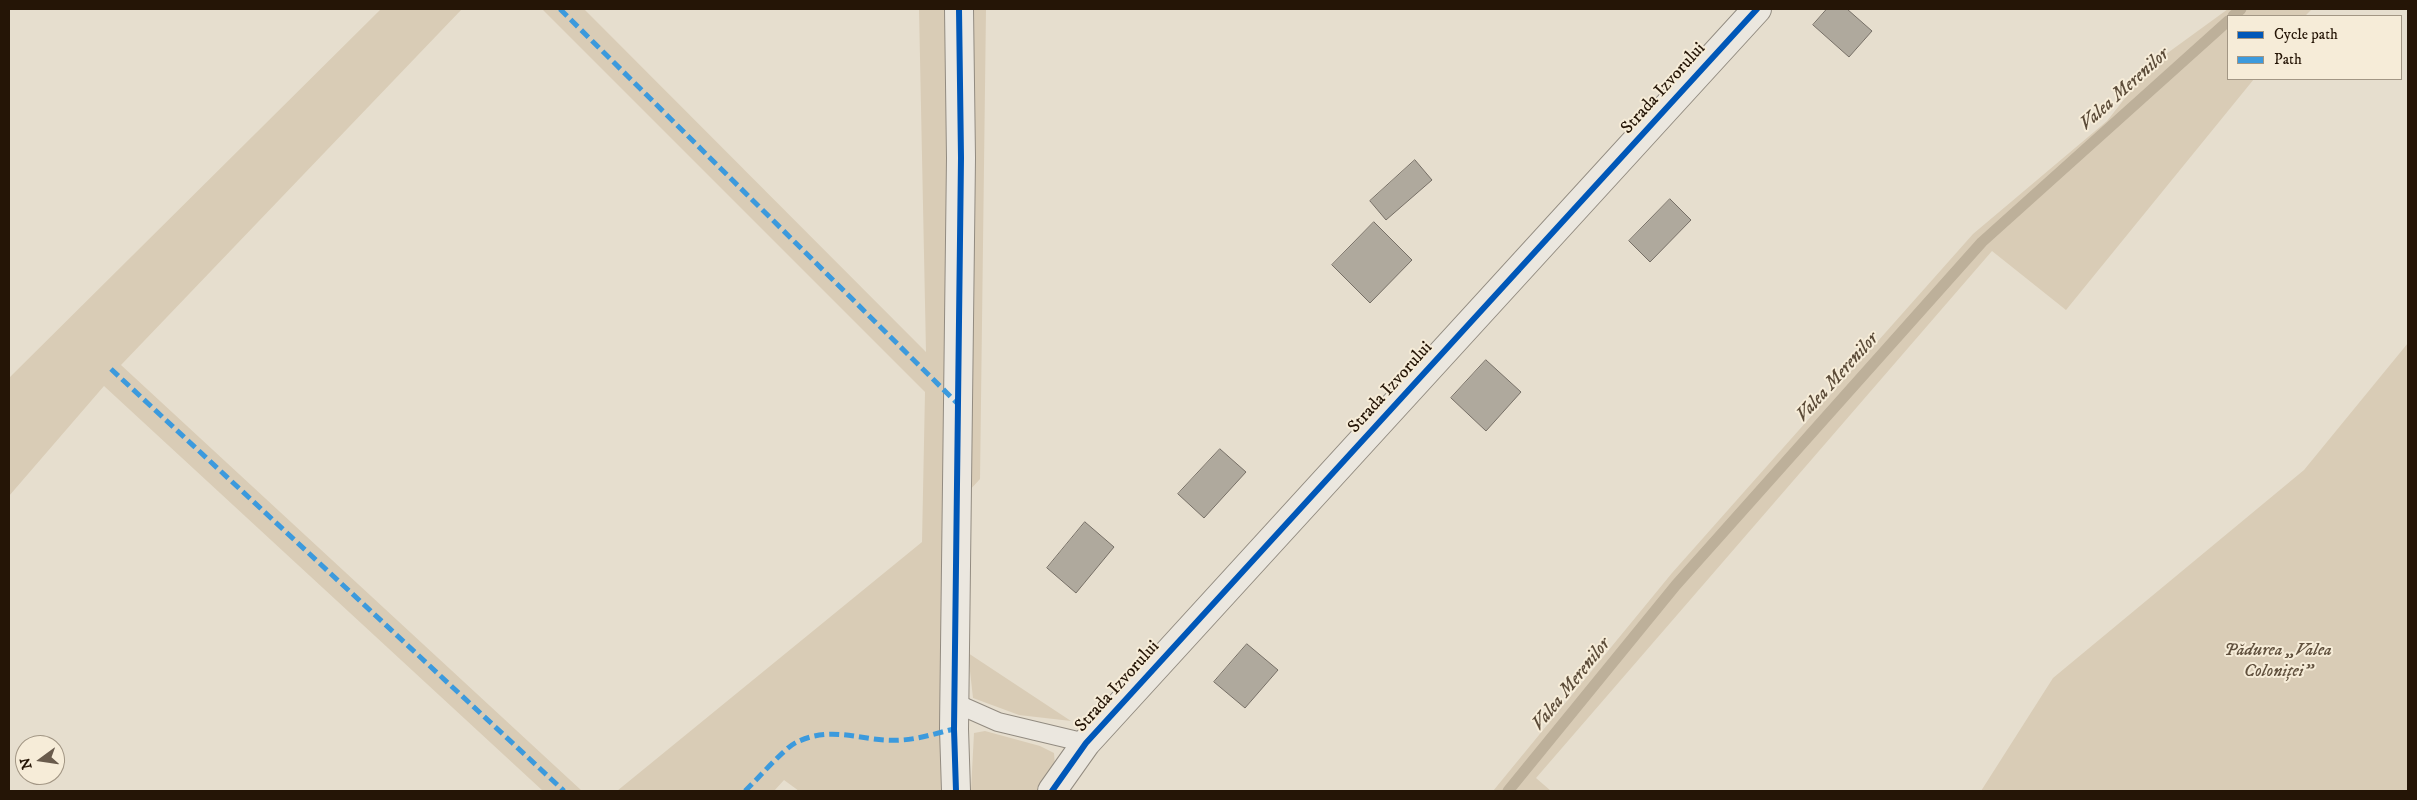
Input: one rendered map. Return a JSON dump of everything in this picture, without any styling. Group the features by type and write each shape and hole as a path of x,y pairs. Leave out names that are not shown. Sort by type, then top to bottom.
{"street":[{"path":"956,791 954,703 961,158 960,9"},
{"name":"Strada Izvorului","path":"1052,791 1086,743 1757,9"}],"lane":[{"path":"954,703 998,722 1086,743"}],"green space":[{"path":"381,9 462,9 121,365 582,791 543,791 104,386 9,496 9,378"},
{"path":"542,9 584,9 926,352 919,9 946,9 949,159 947,791 799,791 784,780 774,791 617,791 922,542 925,392"},
{"path":"972,9 986,9 980,479 968,492"},
{"path":"2228,9 2312,9 2306,15 2227,15 2227,80 2253,80 2066,310 1992,251 1536,778 1551,791 1493,791 1672,573 1973,234 2107,121 2151,65"},
{"name":"Pădurea „Valea Coloniței”","path":"2408,343 2408,791 1981,791 2053,678 2304,470"},
{"path":"968,653 1071,721 1019,715 973,698"},
{"path":"985,731 1040,746 1054,753 1055,766 1041,791 971,791 974,733"}],"building":[{"path":"1827,9 1847,9 1872,31 1849,57 1813,25"},
{"path":"1415,160 1432,180 1386,220 1370,201"},
{"path":"1670,199 1691,220 1650,262 1629,241"},
{"path":"1374,222 1412,260 1370,303 1332,265"},
{"path":"1486,360 1521,392 1486,431 1451,398"},
{"path":"1220,449 1246,472 1204,518 1178,494"},
{"path":"1085,522 1114,547 1076,593 1047,568"},
{"path":"1247,644 1278,670 1245,708 1214,682"}],"waterway":[{"name":"Valea Merenilor","path":"2234,15 2241,9"},
{"name":"Valea Merenilor","path":"1508,791 1676,585 1982,242 2227,22"}],"marked path":[{"path":"560,9 957,403"},
{"path":"111,369 564,791"},
{"path":"745,791 792,745 811,737 837,734 874,739 902,740 954,729"}],"cycle path":[{"path":"956,791 954,729 961,158 959,9"},
{"path":"1052,791 1086,743 1757,9"}]}
